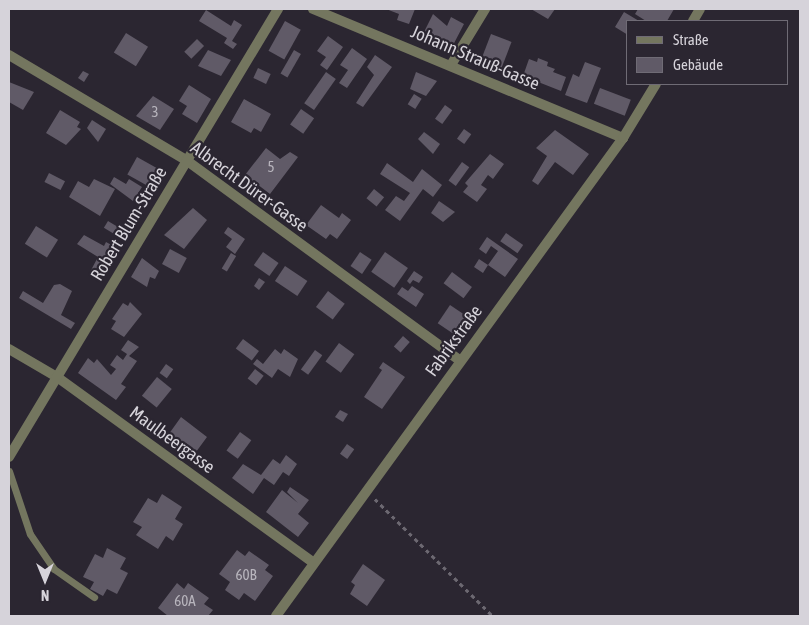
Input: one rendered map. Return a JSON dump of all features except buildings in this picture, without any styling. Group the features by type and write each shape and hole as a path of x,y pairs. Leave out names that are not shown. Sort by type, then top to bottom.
{"street":[{"name":"Robert Blum-Straße","path":"9,457 278,9"},
{"name":"Johann Strauß-Gasse","path":"313,9 452,65 623,138"},
{"path":"452,65 485,9"},
{"path":"694,20 700,9"},
{"name":"Albrecht Dürer-Gasse","path":"9,55 186,160 460,360"},
{"name":"Fabrikstraße","path":"276,616 623,138 655,85"},
{"name":"Maulbeergasse","path":"9,349 57,377 314,563"}],"lane":[{"path":"9,471 30,534 49,562 94,597"}],"path":[{"path":"367,491 493,616"}]}
